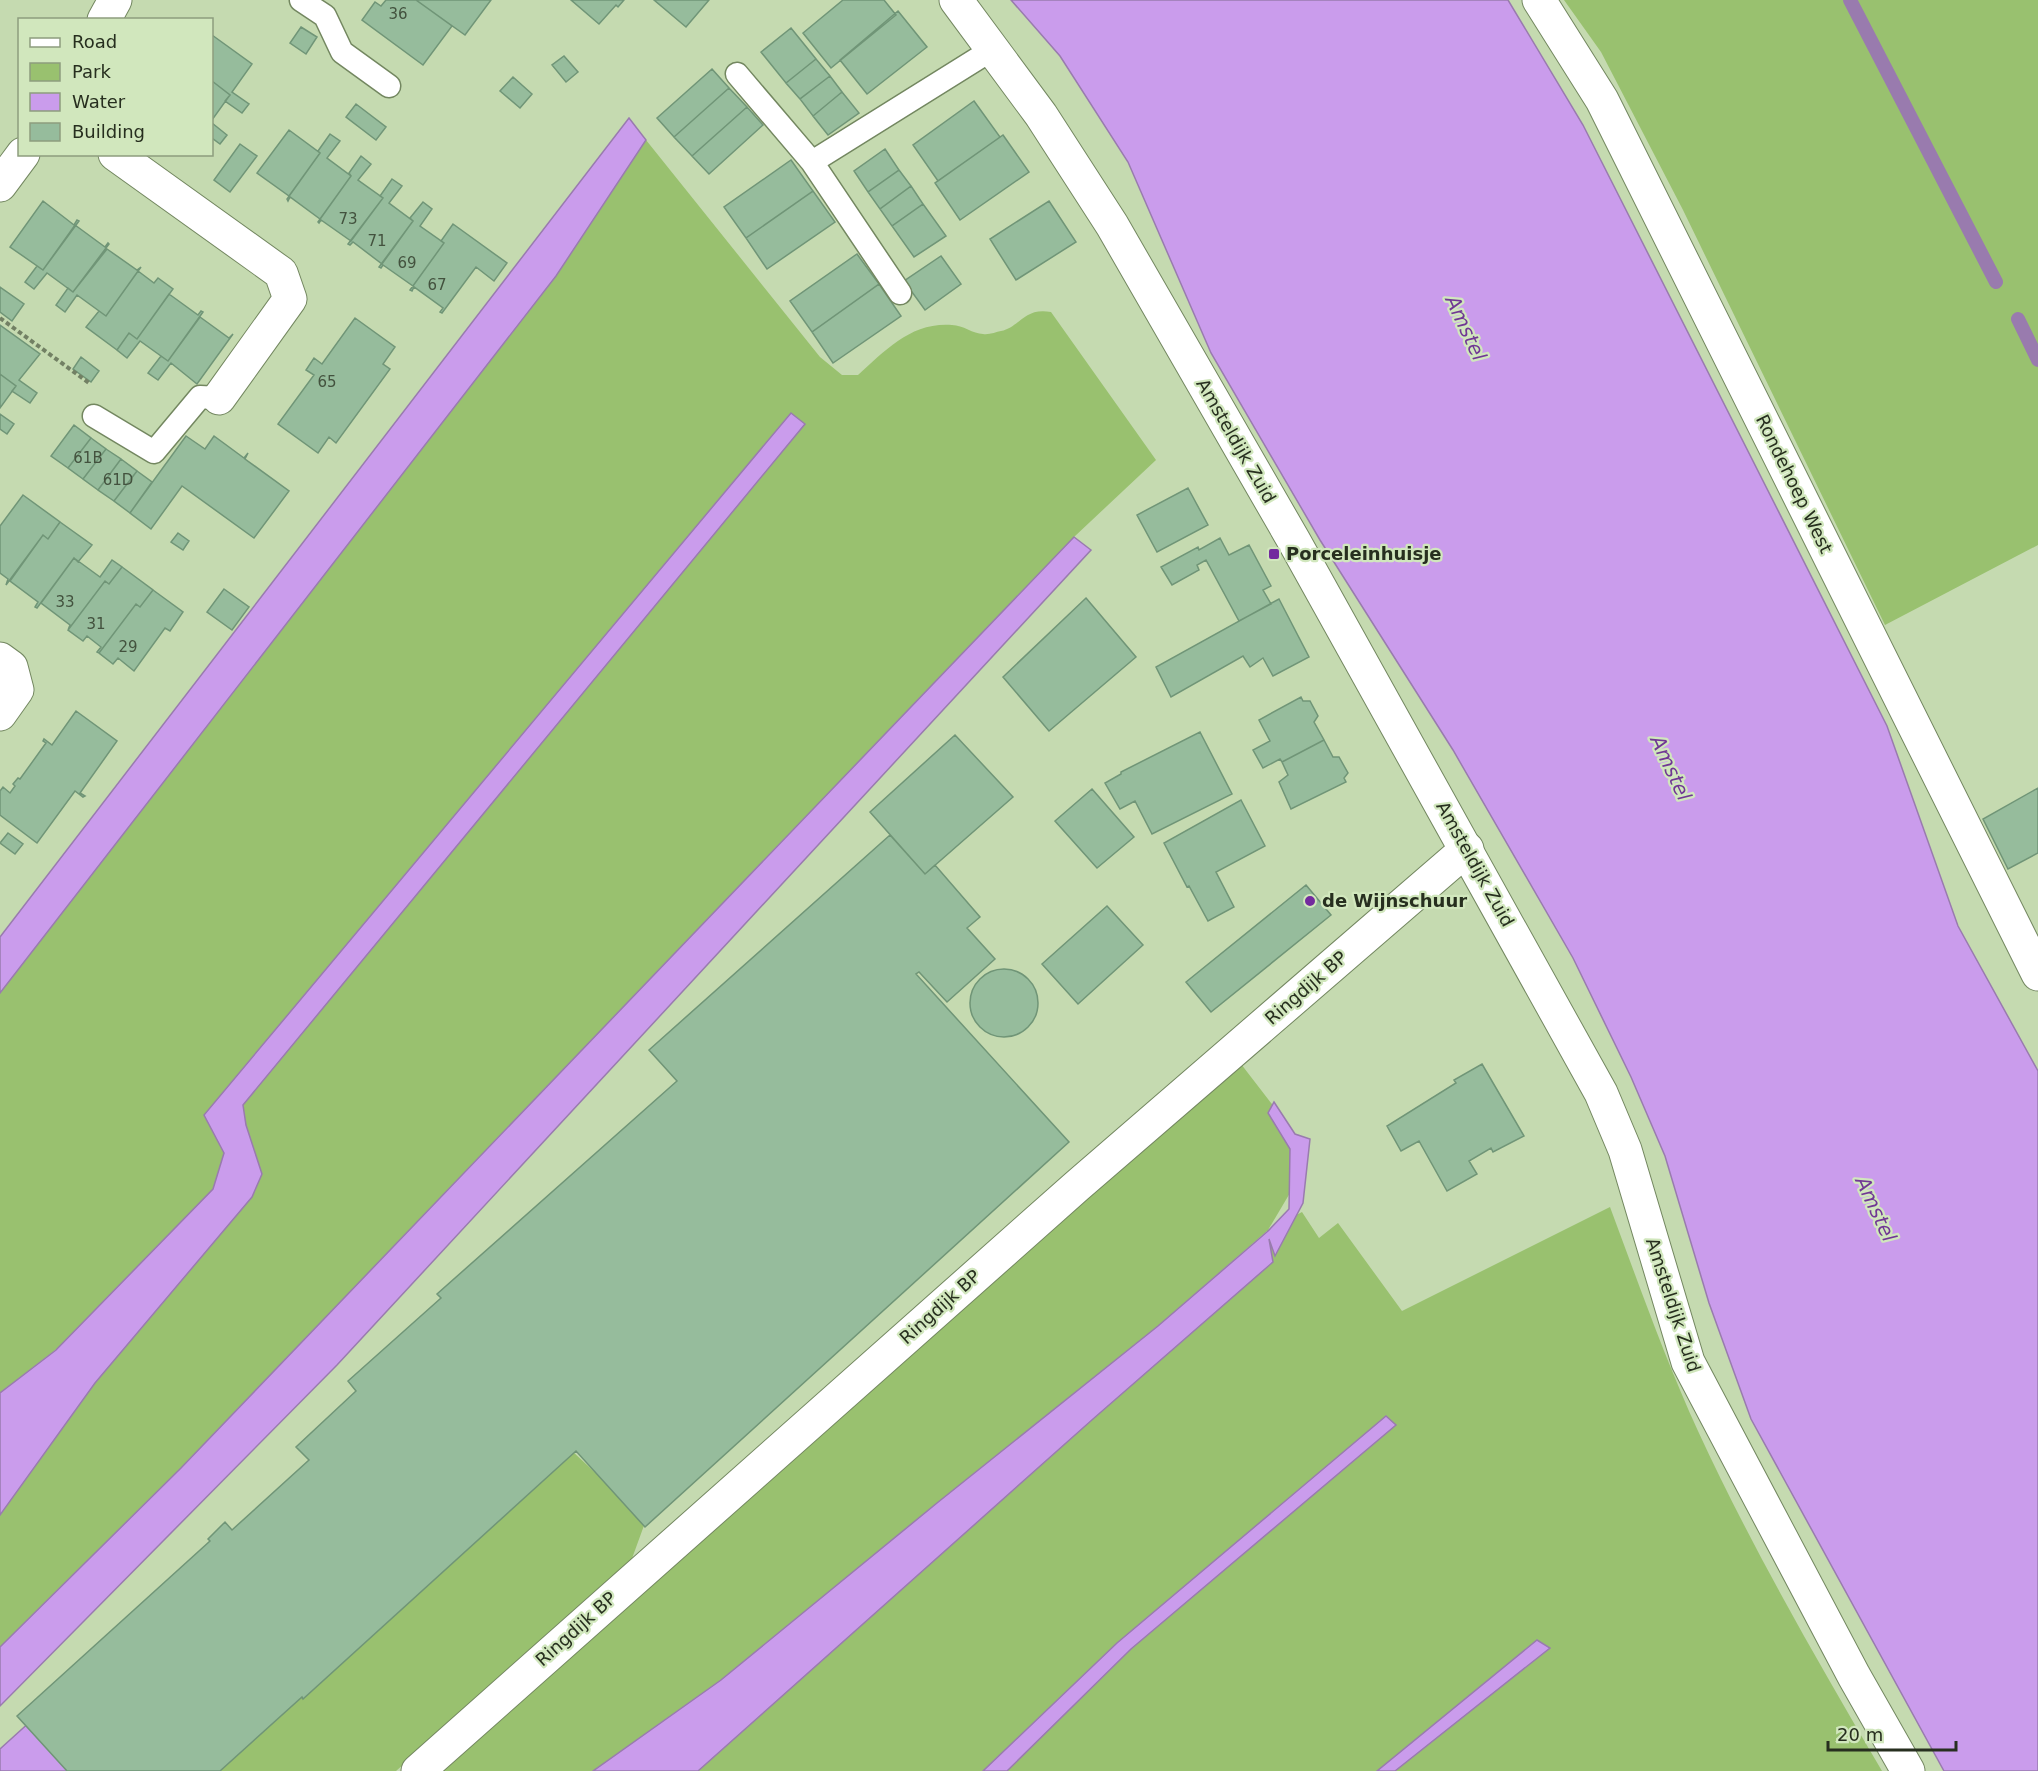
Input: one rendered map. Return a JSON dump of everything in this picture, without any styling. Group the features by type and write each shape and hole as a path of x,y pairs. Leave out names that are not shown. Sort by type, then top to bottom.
{"street":[{"path":"105,18 115,0"},
{"name":"Amsteldijk Zuid","path":"956,0 1041,115 1112,225 1300,551 1601,1093 1625,1150 1688,1362 1791,1560 1908,1771"},
{"name":"Rondehoep West","path":"1539,0 1602,100 2038,974"},
{"path":"0,185 22,156"},
{"path":"118,156 281,273 290,299 219,398"},
{"path":"0,659 11,667 17,690 0,714"},
{"name":"Ringdijk BP","path":"418,1771 1068,1194 1467,849"}],"lane":[{"path":"301,0 330,8 342,52 389,86"},
{"path":"812,162 993,49"},
{"path":"737,74 812,162 900,293"},
{"path":"94,416 154,452 200,397 219,398"}],"path":[{"path":"0,318 97,389 94,416"}],"green space":[{"path":"1564,0 2038,0 2038,545 1885,625 1683,210 1601,52"},
{"path":"646,140 820,357 842,375 858,375 889,347 924,328 956,325 975,333 988,334 1007,329 1034,312 1051,312 1156,460 1074,537 181,1468 0,1647 0,1515 95,1383 252,1197 0,1393 0,993 556,276"},
{"path":"1231,1051 1295,1134 1303,1171 1268,1230 1302,1212 1319,1238 1338,1223 1402,1311 1610,1207 1674,1376 1719,1475 1786,1603 1882,1771 698,1771 1273,1262 1267,1231 1158,1326 721,1680 593,1771 426,1771"},
{"path":"571,1450 646,1520 630,1564 396,1771 216,1771"}],"water":[{"name":"Amstel","path":"1011,0 1508,0 1583,125 1887,726 1958,926 2038,1071 2038,1771 1944,1771 1751,1419 1709,1303 1665,1156 1631,1077 1573,958 1453,750 1320,540 1211,353 1128,162 1060,56"},
{"path":"629,118 646,140 556,276 0,993 0,937"},
{"path":"791,413 805,424 243,1105 246,1125 262,1174 252,1197 95,1383 0,1515 0,1393 56,1350 213,1189 224,1153 204,1115"},
{"path":"1074,537 1091,550 337,1365 0,1706 0,1647 181,1468"},
{"path":"1274,1102 1295,1134 1310,1139 1303,1203 1275,1256 1269,1239 1273,1262 698,1771 593,1771 721,1680 1158,1326 1268,1231 1289,1209 1290,1149 1268,1113"},
{"path":"1386,1416 1396,1425 1131,1649 1007,1771 983,1771 1117,1643"},
{"path":"1537,1640 1550,1648 1395,1771 1377,1771"},
{"path":"32,1720 78,1771 0,1771 0,1749"}],"building":[{"path":"386,0 416,0 452,26 423,65 362,20 375,2 381,6"},
{"path":"416,0 491,0 465,35"},
{"path":"571,0 624,0 618,7 616,5 599,24"},
{"path":"654,0 709,0 686,27"},
{"path":"843,0 884,0 896,15 831,68 803,33"},
{"path":"898,11 927,47 867,94 840,60"},
{"path":"301,27 317,37 306,54 290,43"},
{"path":"791,28 816,59 786,83 761,52"},
{"path":"213,36 252,64 232,92 249,104 242,113 225,101 230,95 213,82"},
{"path":"564,56 578,72 566,82 552,65"},
{"path":"816,59 830,76 800,99 786,83"},
{"path":"712,69 729,88 674,137 657,118"},
{"path":"830,76 842,92 813,116 800,99"},
{"path":"513,77 532,94 520,108 500,91"},
{"path":"213,82 230,95 213,119"},
{"path":"729,88 747,107 692,156 674,137"},
{"path":"842,92 859,113 828,135 813,116"},
{"path":"974,101 1000,137 938,181 913,145"},
{"path":"356,104 386,127 376,140 346,117"},
{"path":"747,107 763,125 709,174 692,156"},
{"path":"213,124 227,135 220,144 213,139"},
{"path":"289,130 320,153 289,196 257,173"},
{"path":"330,134 340,141 327,158 351,176 320,219 290,197 288,201 287,199 320,153 318,151"},
{"path":"1003,135 1029,172 960,220 935,183"},
{"path":"240,144 257,156 230,192 214,180"},
{"path":"885,149 899,170 868,192 854,171"},
{"path":"361,156 371,164 358,180 383,198 351,241 321,220 318,222 351,176 349,173"},
{"path":"791,160 813,191 746,238 724,207"},
{"path":"899,170 911,186 880,209 868,192"},
{"path":"392,179 402,186 389,203 413,221 382,264 353,242 348,244 383,198 380,196"},
{"path":"911,186 923,204 892,226 880,209"},
{"path":"813,191 835,222 767,269 746,238"},
{"path":"43,201 74,225 77,220 79,221 43,270 10,247"},
{"path":"1049,201 1076,242 1016,280 990,239"},
{"path":"423,202 432,209 420,226 444,243 413,286 383,265 379,267 413,221 410,218"},
{"path":"923,204 946,236 914,257 892,226"},
{"path":"453,224 507,263 494,281 476,267 442,313 440,312 443,308 414,287 412,291 410,290 444,243 441,241"},
{"path":"75,225 105,247 109,244 73,292 47,273 34,289 25,282 37,266 43,270"},
{"path":"107,249 137,270 141,267 106,316 77,295 65,312 56,305 68,288 73,292"},
{"path":"857,254 879,284 812,332 790,301"},
{"path":"941,256 961,284 925,310 904,281"},
{"path":"138,271 154,283 158,278 173,289 137,339 129,333 117,350 86,327 99,311 106,316"},
{"path":"879,284 901,316 833,363 812,332"},
{"path":"0,287 24,304 12,321 0,312"},
{"path":"169,294 198,315 201,311 203,312 168,361 140,341 127,358 117,350 129,333 137,339"},
{"path":"200,317 229,338 233,334 197,384 171,363 158,380 148,373 161,356 168,361"},
{"path":"355,318 395,347 383,364 390,369 336,443 329,437 318,453 278,424 314,375 306,370 314,358 322,364"},
{"path":"0,325 40,354 19,380 37,393 30,403 12,391 16,386 0,374"},
{"path":"81,357 99,371 91,382 73,369"},
{"path":"0,374 16,386 0,408"},
{"path":"0,414 14,424 7,434 0,429"},
{"path":"74,425 91,438 68,468 51,456"},
{"path":"186,436 205,449 214,436 244,458 248,453 245,459 289,491 254,538 182,486 151,529 130,513"},
{"path":"91,438 106,449 83,479 68,468"},
{"path":"106,449 121,459 98,490 83,479"},
{"path":"121,459 137,471 114,501 98,490"},
{"path":"137,471 152,482 130,513 114,501"},
{"path":"1188,488 1208,525 1157,552 1137,515"},
{"path":"23,495 60,522 48,539 43,535 6,585 8,579 0,573 0,526"},
{"path":"60,522 92,545 78,562 74,558 37,608 35,607 38,602 10,581 43,535 48,539"},
{"path":"178,533 189,541 183,550 171,542"},
{"path":"1220,538 1229,555 1249,545 1271,586 1263,590 1271,604 1239,621 1206,560 1197,565 1199,570 1172,585 1161,567"},
{"path":"74,558 100,577 112,560 122,567 109,584 105,581 68,630 70,625 41,603"},
{"path":"122,567 153,590 140,607 136,604 99,653 97,652 101,647 87,636 83,641 68,630 105,581 109,584"},
{"path":"224,589 249,607 232,630 207,612"},
{"path":"153,590 183,612 170,631 165,628 134,671 118,658 113,664 99,653 136,604 140,607"},
{"path":"1086,598 1136,657 1049,731 1003,677"},
{"path":"1279,599 1309,657 1273,676 1263,658 1250,667 1243,656 1171,697 1156,667"},
{"path":"1301,697 1303,701 1310,701 1318,716 1314,722 1324,740 1282,762 1280,759 1263,768 1253,750 1270,741 1259,720"},
{"path":"76,711 117,741 80,793 85,796 75,791 37,843 0,815 0,791 3,787 10,793 15,786 13,784 18,778 20,779 46,743 44,739 52,745"},
{"path":"1200,732 1232,794 1152,834 1135,801 1120,809 1105,783 1121,772"},
{"path":"955,735 1013,797 925,874 870,812"},
{"path":"1324,740 1333,757 1339,757 1348,773 1344,778 1346,782 1291,809 1279,782 1288,775 1282,762"},
{"path":"2038,788 2038,853 2008,869 1983,819"},
{"path":"1092,789 1134,837 1097,868 1055,821"},
{"path":"1241,800 1265,846 1216,872 1234,907 1208,921 1164,843"},
{"path":"8,833 23,844 15,854 0,843"},
{"path":"890,835 925,874 935,865 980,917 967,928 995,959 947,1002 919,972 916,974 1069,1142 645,1527 576,1451 303,1699 302,1697 220,1771 67,1771 17,1716 210,1541 208,1539 225,1522 232,1530 309,1460 296,1447 356,1391 348,1381 441,1298 437,1294 677,1081 649,1050"},
{"path":"1306,885 1331,915 1211,1012 1186,982"},
{"path":"1107,906 1143,945 1078,1004 1042,964"},
{"path":"1004,969 1017,972 1028,979 1035,990 1038,1003 1035,1016 1028,1027 1017,1034 1004,1037 991,1034 980,1027 973,1016 970,1003 973,990 980,979 991,972"},
{"path":"1482,1064 1524,1136 1493,1152 1491,1148 1469,1161 1477,1174 1447,1191 1419,1141 1401,1151 1387,1126 1456,1083 1454,1080"}],"waterway":[{"path":"1850,0 1996,282"},
{"path":"2018,319 2038,360"}],"place":[{"name":"Porceleinhuisje","path":"1274,554"},
{"name":"de Wijnschuur","path":"1310,901"}]}
